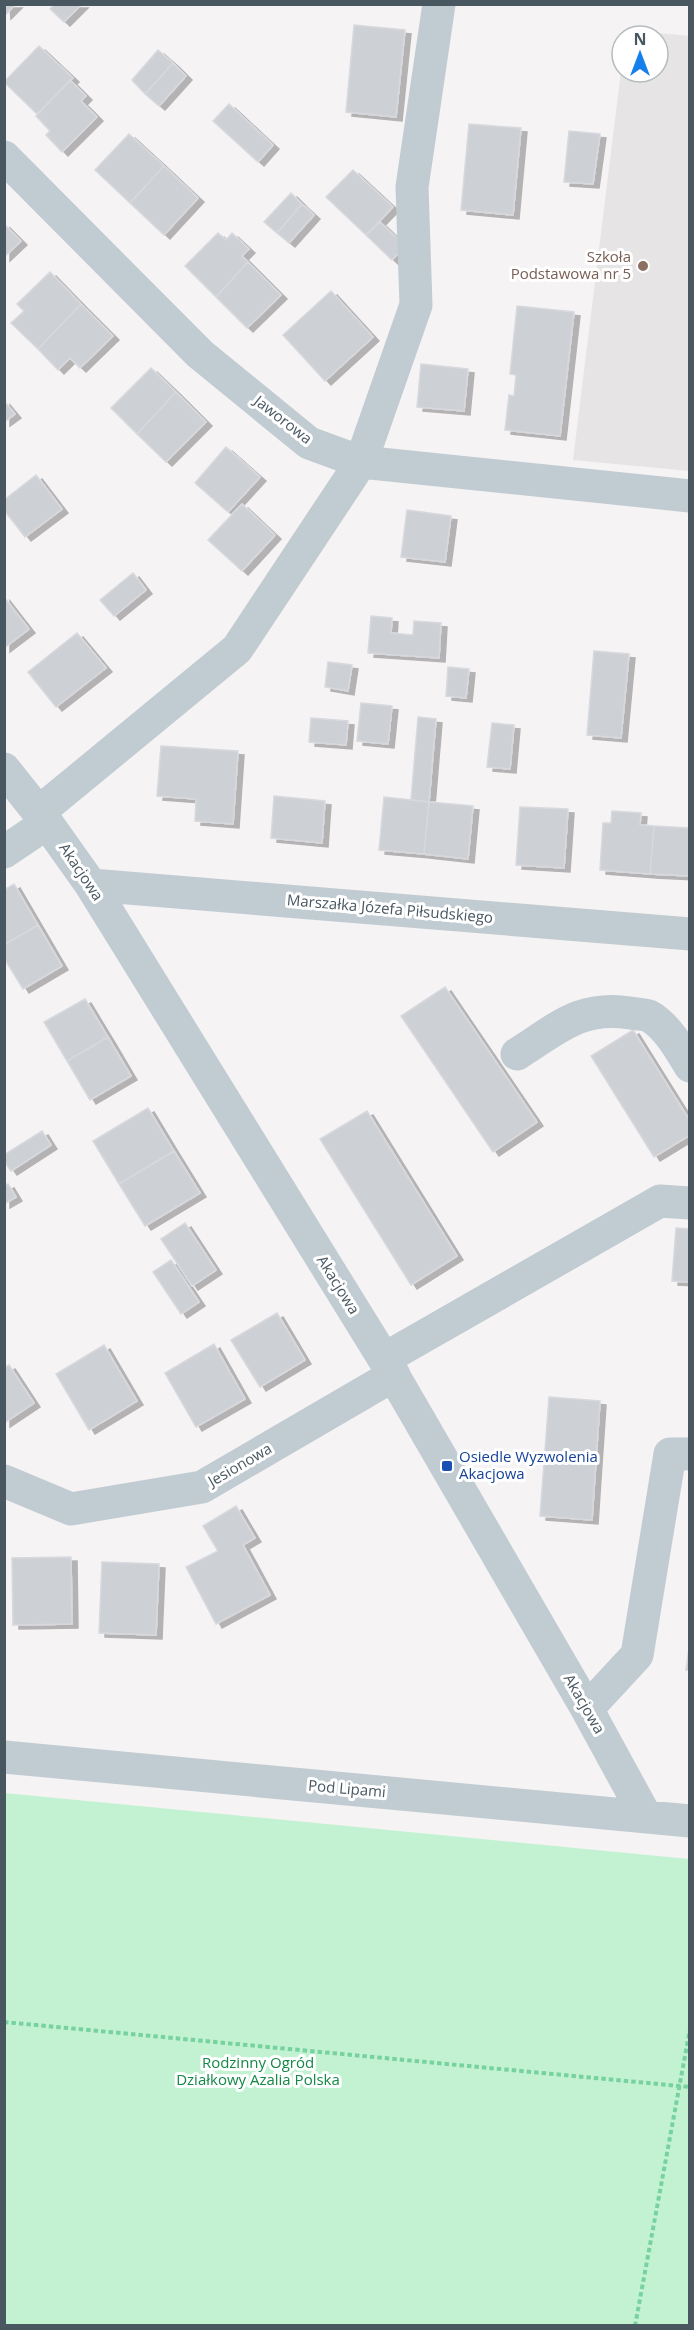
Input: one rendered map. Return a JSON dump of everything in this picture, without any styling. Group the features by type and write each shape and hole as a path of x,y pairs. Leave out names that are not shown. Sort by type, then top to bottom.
{"street":[{"path":"4,852 237,649 362,462 416,304 412,187 439,4"},
{"name":"Jaworowa","path":"4,157 200,354 309,443 362,462 690,496"},
{"name":"Akacjowa","path":"4,769 43,817 91,885 389,1367 587,1709 646,1817"},
{"name":"Marszałka Józefa Piłsudskiego","path":"91,885 690,934"},
{"path":"517,1054 574,1017 595,1011 620,1011 648,1016 663,1027 690,1066"},
{"name":"Jesionowa","path":"4,1481 71,1509 202,1487 389,1367 660,1200 686,1200"},
{"path":"587,1709 637,1655 670,1454 690,1454"},
{"name":"Pod Lipami","path":"4,1757 690,1821"}],"path":[{"path":"4,2022 690,2087"},
{"path":"635,2325 690,2029"}],"shaded area":[{"name":"Szkoła Podstawowa nr 5","path":"670,34 689,36 689,471 573,460 619,84 670,84"}],"green space":[{"name":"Rodzinny Ogród Działkowy Azalia Polska","path":"4,1793 689,1859 689,2325 5,2325"}],"building":[{"path":"4,4 16,4 5,15"},
{"path":"55,4 82,4 64,22 50,9"},
{"path":"354,25 405,30 396,117 346,112"},
{"path":"39,46 73,78 37,114 4,82"},
{"path":"158,50 173,63 145,94 132,80"},
{"path":"173,63 186,76 159,106 145,94"},
{"path":"70,80 86,96 81,101 97,117 62,152 46,135 50,131 36,116"},
{"path":"229,104 273,145 258,162 213,121"},
{"path":"469,124 521,128 513,215 461,210"},
{"path":"569,131 600,134 593,184 564,182"},
{"path":"129,134 164,166 130,203 95,170"},
{"path":"164,166 198,198 164,235 130,203"},
{"path":"353,170 393,207 366,235 326,197"},
{"path":"291,193 302,204 277,233 264,222"},
{"path":"302,204 314,215 289,243 277,233"},
{"path":"380,222 405,246 392,260 366,235"},
{"path":"4,224 21,241 4,257"},
{"path":"218,233 226,240 232,233 249,249 242,256 248,262 216,297 185,266"},
{"path":"248,262 281,295 247,328 216,297"},
{"path":"50,272 81,304 38,349 11,323 24,311 17,304"},
{"path":"331,291 373,337 325,381 283,335"},
{"path":"81,304 113,336 80,368 70,358 58,370 38,349"},
{"path":"517,306 574,312 560,436 505,430 509,395 514,396 516,375 510,374"},
{"path":"421,364 468,369 464,411 417,407"},
{"path":"151,368 176,392 137,434 111,408"},
{"path":"176,392 206,422 166,462 137,434"},
{"path":"4,401 15,414 4,422"},
{"path":"226,447 260,477 228,512 195,483"},
{"path":"36,475 62,509 25,537 4,510 4,500"},
{"path":"242,504 275,535 242,571 208,540"},
{"path":"407,510 451,516 445,562 401,557"},
{"path":"133,573 146,590 114,616 100,600"},
{"path":"4,597 29,629 4,648"},
{"path":"371,616 392,618 391,633 413,635 414,621 441,623 439,658 368,653"},
{"path":"77,633 106,668 56,707 28,672"},
{"path":"594,651 629,654 621,738 587,735"},
{"path":"328,662 352,665 348,691 325,687"},
{"path":"448,667 469,669 466,698 446,696"},
{"path":"361,703 392,706 388,744 357,741"},
{"path":"418,717 436,719 429,802 411,800"},
{"path":"311,718 348,721 346,745 309,742"},
{"path":"492,723 514,725 510,769 487,767"},
{"path":"161,746 238,751 233,824 195,821 196,799 157,796"},
{"path":"274,796 325,801 322,843 271,838"},
{"path":"384,797 429,802 424,854 379,850"},
{"path":"429,802 473,806 468,859 424,854"},
{"path":"520,807 568,809 564,868 516,865"},
{"path":"612,811 641,813 640,825 654,826 650,874 600,870 603,823 611,823"},
{"path":"654,826 690,828 690,876 650,874"},
{"path":"14,884 38,925 4,945 4,890"},
{"path":"38,925 62,966 23,989 4,958 4,945"},
{"path":"445,987 537,1122 493,1152 401,1016"},
{"path":"85,999 108,1037 67,1061 44,1022"},
{"path":"633,1030 690,1121 690,1135 654,1157 591,1056"},
{"path":"108,1037 131,1076 90,1100 67,1061"},
{"path":"148,1108 174,1151 119,1184 93,1141"},
{"path":"367,1111 457,1256 411,1285 320,1139"},
{"path":"42,1131 51,1145 11,1171 4,1161 4,1155"},
{"path":"174,1151 200,1193 145,1226 119,1184"},
{"path":"8,1184 16,1197 4,1204 4,1186"},
{"path":"185,1223 216,1270 192,1286 161,1239"},
{"path":"676,1228 690,1229 690,1282 672,1281"},
{"path":"171,1260 199,1302 181,1314 153,1272"},
{"path":"277,1313 305,1360 260,1387 231,1340"},
{"path":"214,1344 245,1399 196,1427 165,1373"},
{"path":"104,1345 137,1401 89,1430 56,1374"},
{"path":"9,1365 34,1403 4,1423 4,1368"},
{"path":"549,1397 600,1401 592,1520 540,1516"},
{"path":"236,1506 255,1538 243,1545 270,1595 216,1624 186,1567 218,1551 203,1526"},
{"path":"71,1557 72,1624 13,1625 12,1558"},
{"path":"102,1562 159,1564 156,1635 99,1633"},
{"path":"690,1641 690,1670 686,1670"}],"place":[{"name":"Szkoła Podstawowa nr 5","path":"643,266"},
{"name":"Osiedle Wyzwolenia Akacjowa","path":"447,1466"}]}
